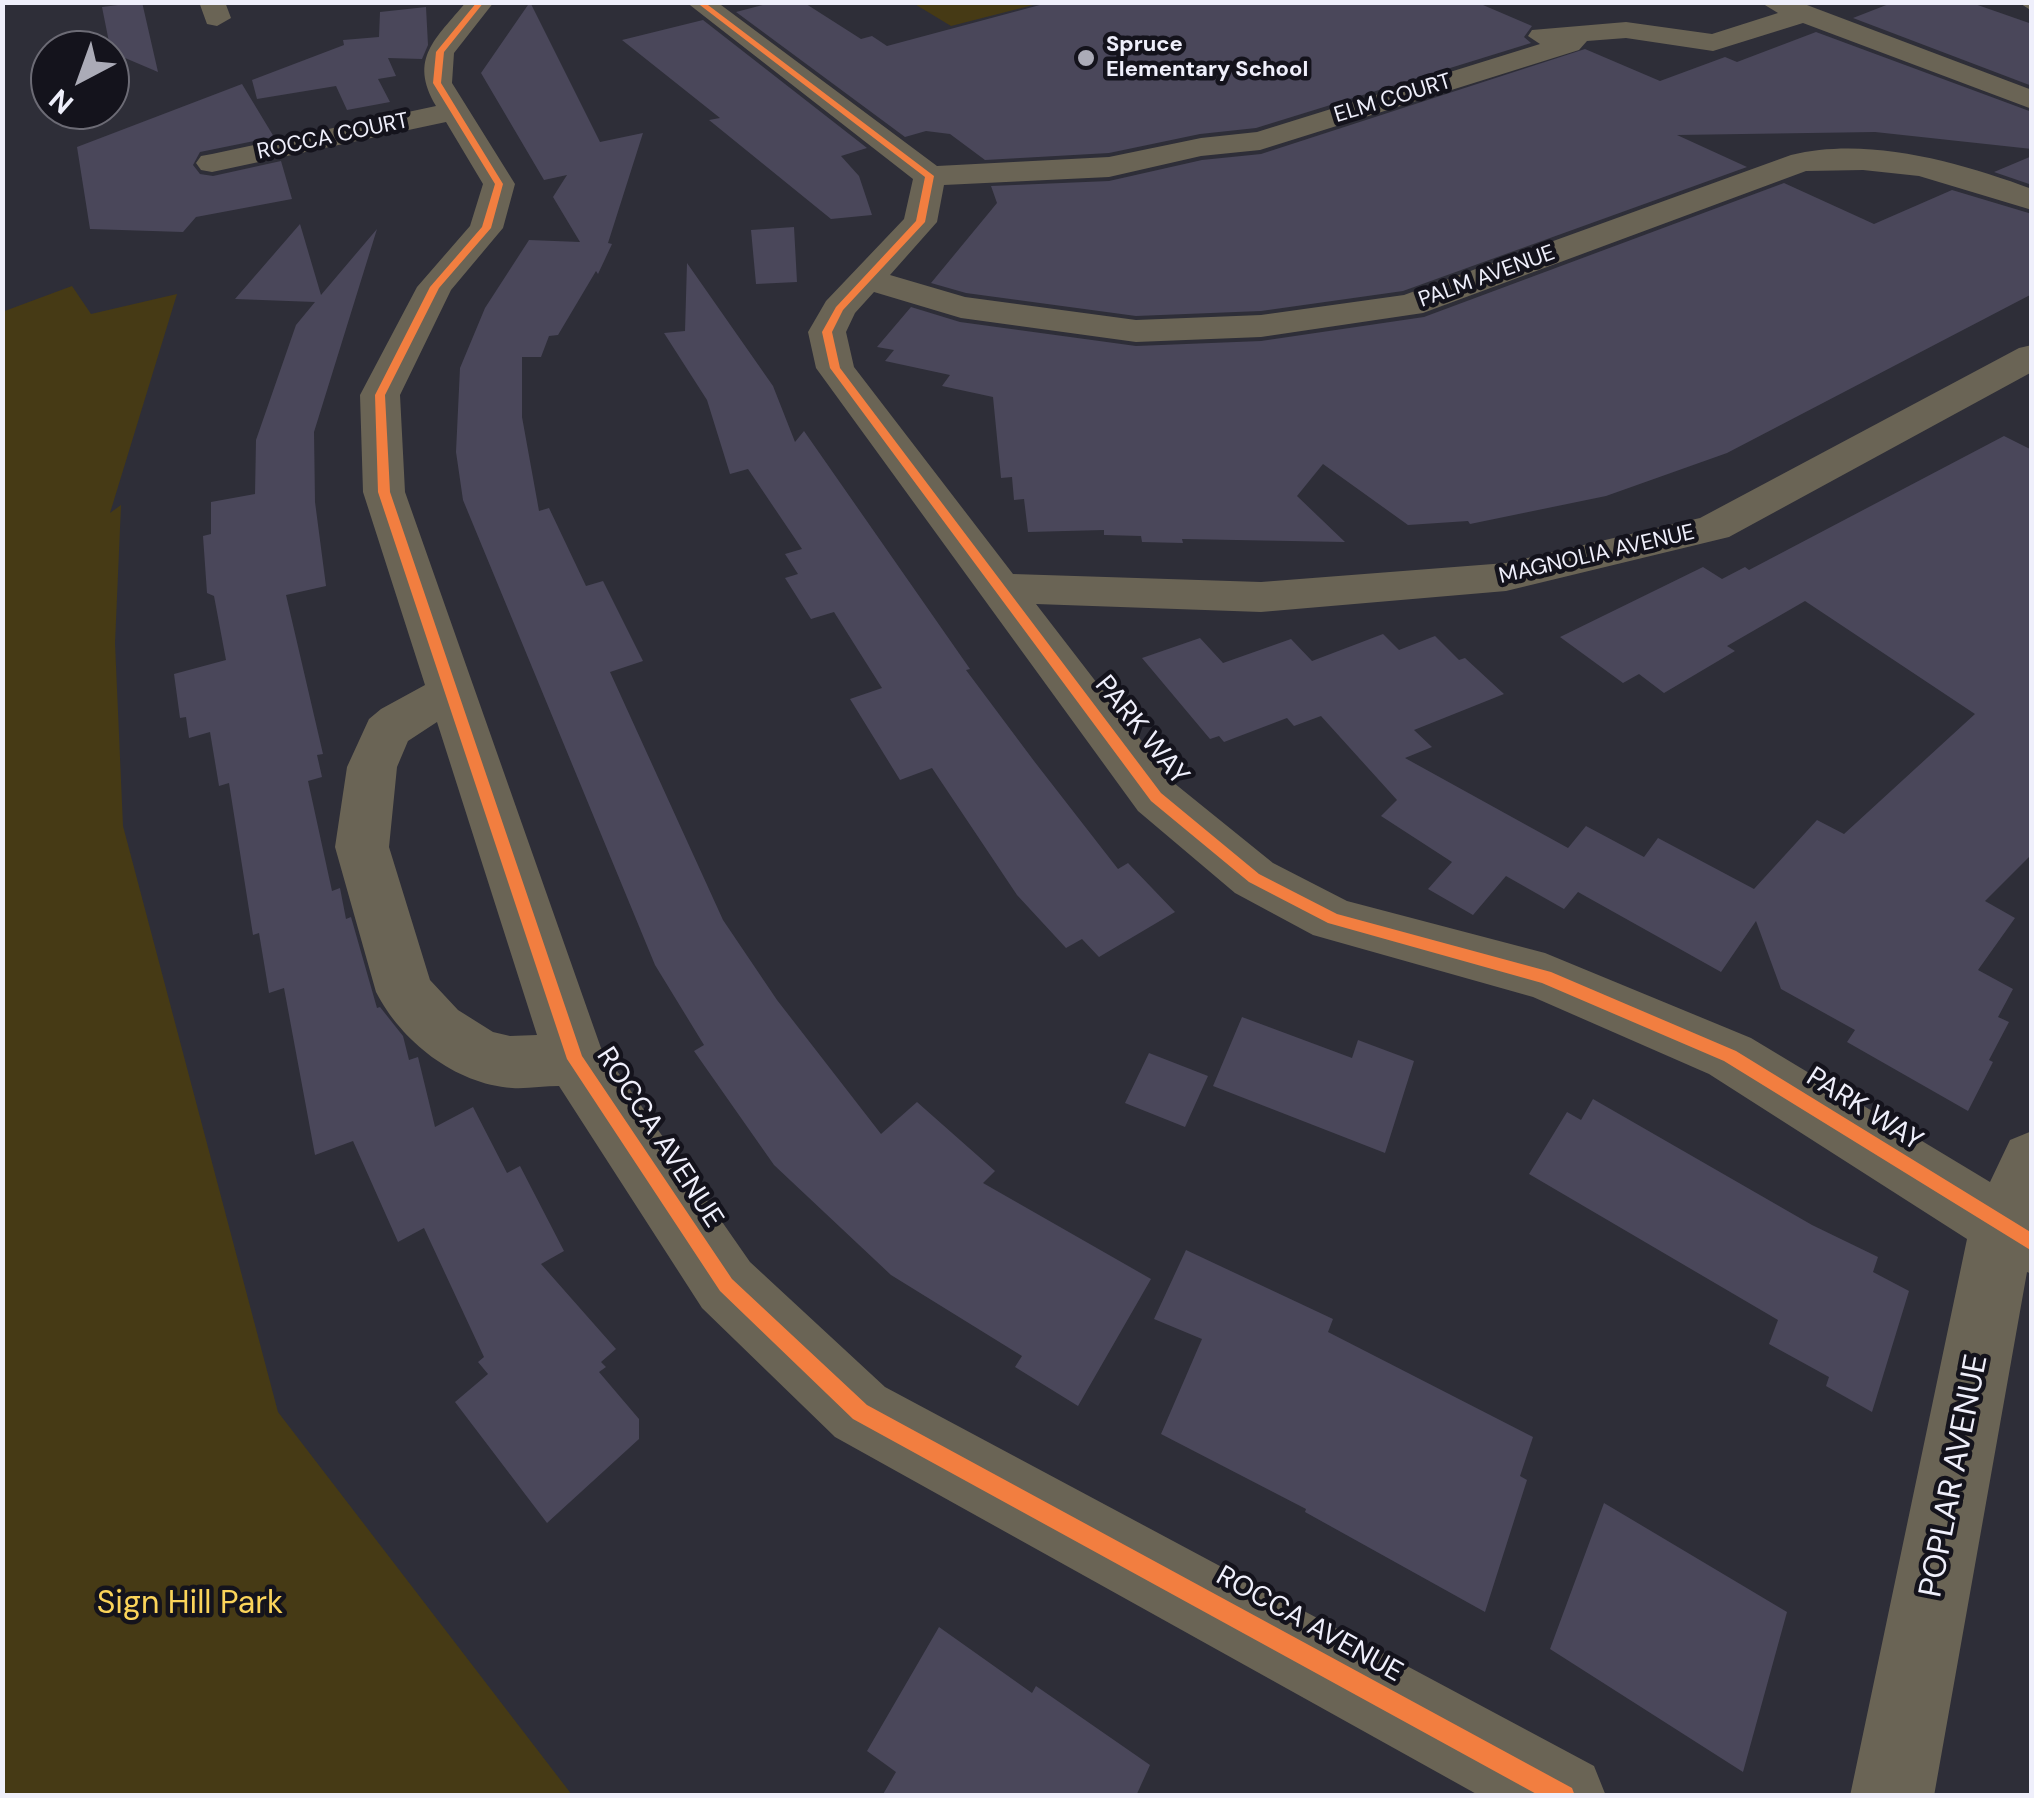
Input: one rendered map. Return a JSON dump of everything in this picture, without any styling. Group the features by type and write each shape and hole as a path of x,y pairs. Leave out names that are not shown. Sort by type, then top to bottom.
{"street":[{"name":"ROCCA AVENUE","path":"480,2 440,52 437,83 499,184 486,228 436,288 380,395 384,492 576,1059 726,1285 860,1412 1564,1796"},
{"path":"700,2 930,176"},
{"path":"1773,2 2032,100"},
{"name":"ELM COURT","path":"930,176 1109,167 1201,146 1260,140 1570,44 1578,34 1638,26 1714,43 1803,14"},
{"name":"ROCCA COURT","path":"212,162 454,112"},
{"name":"PALM AVENUE","path":"868,279 962,307 1136,332 1261,326 1410,305 1802,162 1844,158 1896,160 1970,176 2032,200"},
{"name":"PARK WAY","path":"930,176 920,222 839,309 827,332 834,368 1156,797 1254,878 1333,919 1544,977 1730,1056 2022,1210"},
{"name":"MAGNOLIA AVENUE","path":"999,588 1261,597 1506,577 1714,528 2032,356"},
{"path":"452,692 398,721 388,732 372,767 362,847 405,992 437,1028 478,1054 510,1062 576,1059"},
{"name":"POPLAR AVENUE","path":"1892,1796 2022,1210"}],"green space":[{"path":"913,3 1041,3 951,26"},
{"name":"Sign Hill Park","path":"72,286 91,314 177,294 110,513 121,505 115,643 123,826 278,1412 572,1795 3,1795 2,312"}],"building":[{"path":"142,2 158,72 130,60 130,30 107,30 102,7"},
{"path":"530,2 600,142 643,133 608,243 612,244 598,274 596,271 558,335 549,336 541,357 522,357 522,417 539,511 549,508 586,586 603,581 643,661 610,672 723,920 777,1000 881,1134 917,1102 995,1171 983,1183 1151,1279 1078,1406 1015,1367 1022,1356 891,1275 774,1165 694,1051 704,1045 655,965 463,500 456,452 460,368 485,308 529,240 580,242 553,197 567,175 544,180 481,73"},
{"path":"774,2 803,2 861,39 872,36 887,46 1051,2 1476,2 1532,26 1524,37 1531,43 1256,128 1200,134 1109,153 985,160 950,134 926,131 905,137 736,12"},
{"path":"1894,2 1969,2 2032,24 2032,86 1853,18"},
{"path":"426,7 428,45 422,59 388,58 396,76 378,79 390,102 347,110 336,86 257,99 252,80 344,45 343,40 379,37 380,12"},
{"path":"703,20 867,148 841,156 859,176 872,215 831,219 709,120 720,118 622,40"},
{"path":"1816,32 2032,112 2032,149 1875,132 1677,135 1747,167 1403,291 1261,311 1136,316 966,293 931,283 997,203 991,186 1109,181 1202,160 1261,154 1585,49 1660,81 1725,57 1737,62"},
{"path":"242,84 274,137 200,152 193,165 200,174 213,176 281,161 292,199 196,217 183,232 90,229 77,147 130,130"},
{"path":"2032,156 2032,185 1994,172"},
{"path":"1784,183 1874,224 1952,190 2032,214 2032,294 1727,453 1606,496 1470,524 1468,521 1408,525 1323,464 1297,496 1345,542 1142,542 1141,536 1104,535 1104,530 1028,532 1024,499 1014,500 1012,477 1001,478 993,397 942,386 950,375 885,361 894,350 877,347 911,307 960,322 1136,346 1261,341 1424,317"},
{"path":"300,224 321,295 377,229 314,432 315,502 326,586 286,595 323,754 317,755 322,777 308,781 332,891 340,888 346,919 351,917 377,1008 403,1036 409,1060 418,1057 435,1127 473,1107 507,1173 520,1166 564,1251 541,1264 616,1349 601,1362 606,1367 599,1372 639,1419 639,1439 547,1523 455,1402 488,1374 478,1362 484,1357 424,1228 398,1242 353,1141 315,1155 284,988 269,993 259,933 253,935 229,783 219,786 210,732 189,738 186,717 180,718 174,674 226,660 214,596 207,593 203,536 211,534 211,502 255,494 256,440 296,325 315,302 235,299"},
{"path":"794,227 797,282 756,284 751,230"},
{"path":"687,263 773,386 795,442 804,431 970,669 966,670 1034,761 1118,869 1128,863 1175,912 1099,957 1082,939 1066,948 1017,895 932,768 900,780 850,699 882,688 834,612 811,619 785,578 798,574 785,554 802,549 748,469 730,474 707,400 664,333 685,331"},
{"path":"2004,436 2032,450 2032,854 1985,901 2015,918 1978,970 2013,989 1998,1017 2009,1022 1968,1111 1847,1042 1855,1030 1781,989 1756,921 1721,972 1578,892 1564,909 1506,876 1473,915 1428,889 1452,862 1381,816 1397,800 1321,716 1294,726 1287,718 1224,742 1219,736 1210,739 1142,658 1200,638 1223,663 1291,639 1312,661 1383,634 1399,650 1435,636 1504,694 1414,730 1432,747 1405,758 1568,848 1586,826 1644,857 1658,838 1754,889 1817,820 1844,834 1975,714 1805,601 1727,646 1735,651 1664,693 1639,674 1623,683 1560,637 1703,567 1722,579 1745,567 1749,570"},
{"path":"1242,1017 1352,1058 1358,1040 1414,1061 1385,1153 1213,1086"},
{"path":"1149,1053 1208,1076 1185,1127 1125,1103"},
{"path":"1593,1099 1812,1225 1878,1257 1873,1272 1909,1291 1872,1412 1826,1386 1829,1377 1769,1344 1778,1320 1529,1174 1567,1112 1581,1120"},
{"path":"1186,1250 1333,1319 1328,1332 1533,1437 1520,1476 1527,1480 1485,1612 1305,1512 1306,1509 1161,1434 1202,1339 1154,1319"},
{"path":"1604,1503 1787,1612 1743,1772 1550,1649"},
{"path":"939,1627 1032,1693 1036,1686 1150,1765 1136,1796 882,1796 896,1772 867,1751"}],"cycle path":[{"path":"481,2 440,52 437,83 499,184 486,228 435,287 380,395 384,492 575,1059 726,1285 860,1412 1564,1796"},
{"path":"699,2 930,176 920,222 839,309 827,332 835,368 1156,797 1254,878 1333,919 1545,977 1730,1056 2032,1243"}],"place":[{"name":"Spruce Elementary School","path":"1086,58"}]}
